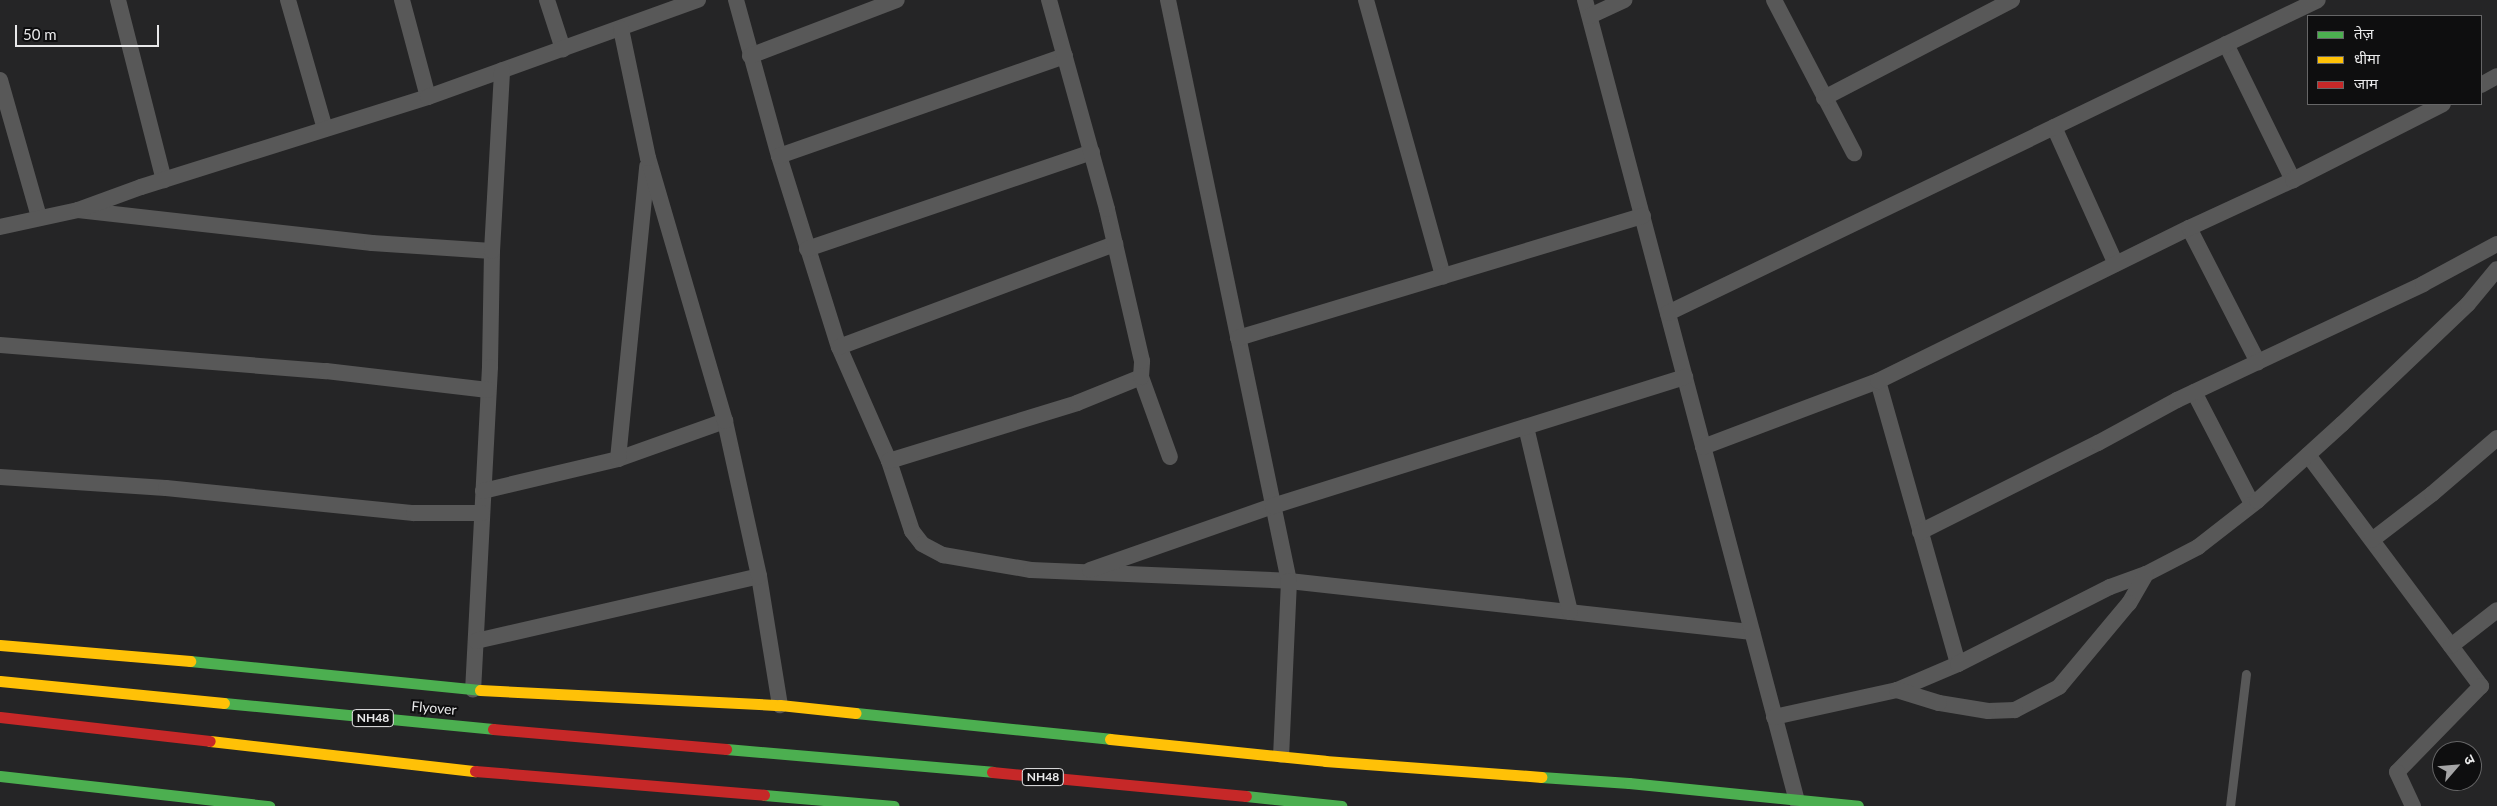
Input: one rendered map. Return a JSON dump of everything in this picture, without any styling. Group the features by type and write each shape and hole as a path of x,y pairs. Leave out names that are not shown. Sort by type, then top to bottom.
{"main road":[{"path":"0,645 176,659 473,690 780,705 1325,761 1629,783 1858,806"},
{"name":"Flyover","path":"0,682 429,723 1128,784 1341,806"},
{"path":"0,717 459,770 894,806"},
{"path":"0,776 269,806"}],"street":[{"path":"118,0 164,180"},
{"path":"288,0 325,129"},
{"path":"402,0 428,97"},
{"path":"547,0 563,49"},
{"path":"0,227 78,210 164,180 428,97 621,29 696,0"},
{"path":"736,0 779,156 839,347 889,461 912,531 922,544 943,555 1031,570 1289,581 1752,632"},
{"path":"750,56 897,0"},
{"path":"1050,0 1115,244 1142,361 1141,377 1170,457"},
{"path":"1168,0 1289,581 1281,755"},
{"path":"1366,0 1443,276"},
{"path":"1585,0 1797,801"},
{"path":"1590,16 1624,0"},
{"path":"1774,0 1854,153"},
{"path":"1824,98 2012,0"},
{"path":"1668,313 2318,0"},
{"path":"621,29 648,158 725,420 757,556 780,705"},
{"path":"2226,44 2293,180"},
{"path":"779,156 1065,56"},
{"path":"473,690 488,390 492,251 502,70"},
{"path":"2482,84 2497,76"},
{"path":"0,80 39,217"},
{"path":"1703,447 1878,381 2189,228 2293,180 2442,105"},
{"path":"2054,127 2116,264"},
{"path":"807,249 1092,152"},
{"path":"618,459 648,158"},
{"path":"78,210 372,243 492,251"},
{"path":"1238,338 1642,216"},
{"path":"2189,228 2258,362"},
{"path":"839,347 1115,244"},
{"path":"1920,532 2194,392 2423,284 2497,244"},
{"path":"1774,717 1897,690 1958,664 2110,587 2146,574 2198,547 2252,504 2308,454 2468,304 2497,269"},
{"path":"0,345 326,371 488,390"},
{"path":"889,461 1077,403 1141,377"},
{"path":"1082,572 1273,506 1685,377"},
{"path":"1878,381 1958,664"},
{"path":"2194,392 2252,504"},
{"path":"483,491 618,459 725,420"},
{"path":"1526,428 1570,612"},
{"path":"2372,540 2432,494 2497,438"},
{"path":"2308,454 2482,686 2397,772 2413,806"},
{"path":"0,477 166,488 414,514 482,513"},
{"path":"1897,690 1947,704 1988,711 2015,710 2059,687 2129,603 2146,574"},
{"path":"476,641 759,576"},
{"path":"2451,646 2497,610"}],"lane":[{"path":"2230,806 2246,674"}],"traffic: fast":[{"path":"190,661 480,690"},
{"path":"224,703 493,729"},
{"path":"856,713 1110,739"},
{"path":"726,749 992,772"},
{"path":"0,776 269,806"},
{"path":"1541,777 1629,783 1858,806"},
{"path":"764,795 894,806"},
{"path":"1246,796 1341,806"}],"traffic: slow":[{"path":"0,645 190,661"},
{"path":"0,681 224,703"},
{"path":"480,690 780,705 856,713"},
{"path":"1110,739 1325,761 1541,777"},
{"path":"210,741 475,771"}],"traffic: jam":[{"path":"0,717 210,741"},
{"path":"493,729 726,749"},
{"path":"475,771 764,795"},
{"path":"992,772 1246,796"}]}
